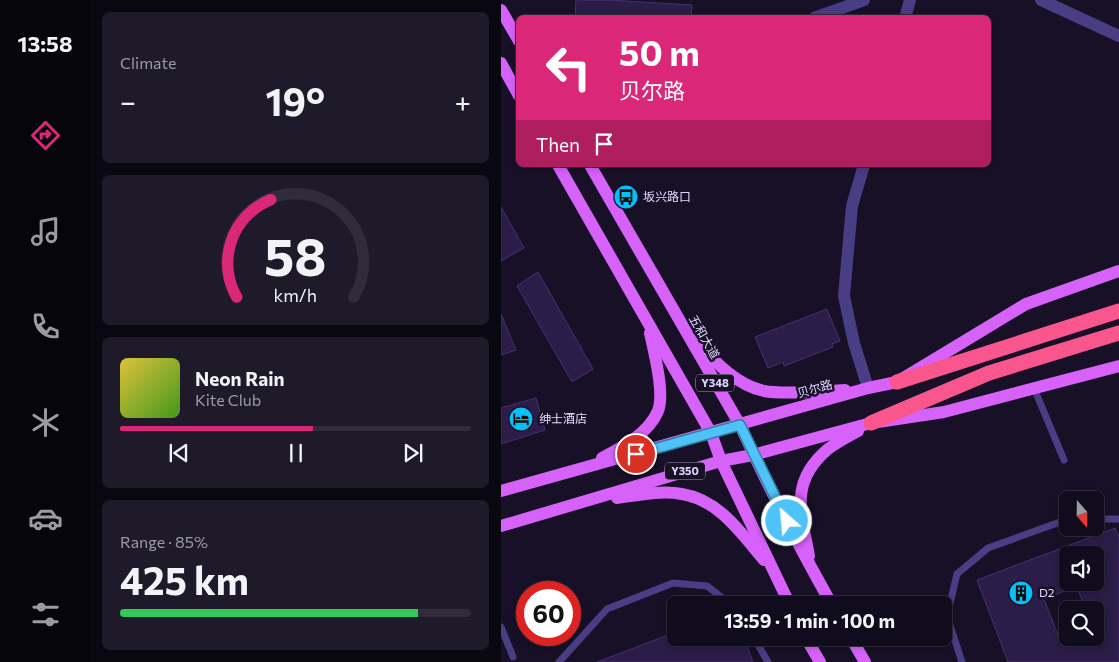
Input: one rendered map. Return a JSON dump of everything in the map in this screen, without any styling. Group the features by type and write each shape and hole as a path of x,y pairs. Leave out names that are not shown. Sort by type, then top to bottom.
{"highway":[{"path":"897,382 1119,311"},
{"path":"871,423 989,373 1119,333"}],"main road":[{"path":"501,10 516,36"},
{"path":"501,63 516,90"},
{"name":"Y348","path":"559,167 711,433 721,461 786,596"},
{"name":"五和大道","path":"591,167 740,425 753,455 827,596"},
{"name":"贝尔路","path":"501,491 868,388 897,382 1026,304 1119,270"},
{"path":"579,469 628,444 649,424 658,410 658,375 649,324"},
{"path":"681,324 719,366 742,382 764,391 810,392 868,388"},
{"name":"Y350","path":"501,526 721,461 753,455 871,423 944,412 1119,366"},
{"path":"812,570 800,507 805,478 809,469 829,448 871,423"},
{"path":"580,502 652,493 681,494 699,498 721,512 775,572"},
{"path":"811,646 820,662"},
{"path":"856,646 865,662"}],"street":[{"path":"822,15 864,0"},
{"path":"906,15 910,0"},
{"path":"1041,0 1119,36"},
{"path":"863,167 852,206 844,296 854,343 868,388"}],"lane":[{"path":"1034,388 1064,460"},
{"path":"1104,519 1119,519"},
{"path":"962,662 947,616 957,574 988,548 1059,522"},
{"path":"559,662 607,609 673,583 707,586 721,596"},
{"path":"501,627 513,658"},
{"path":"759,646 768,662"}],"building":[{"path":"576,0 692,5 691,15 575,15"},
{"path":"501,207 524,248 501,261"},
{"path":"538,272 593,369 572,382 517,286"},
{"path":"827,309 840,341 832,344 833,347 784,366 783,362 768,368 755,337"},
{"path":"501,314 516,350 501,355"},
{"name":"绅士酒店","path":"536,398 545,430 501,444 501,408"},
{"name":"D2","path":"1115,528 1119,538 1119,662 1008,662 977,580 1059,549 1059,591 1064,591 1044,599 1059,638 1059,646 1104,646 1104,601 1082,601 1079,591 1104,591 1104,546 1067,546 1094,536 1104,536 1104,532"},
{"path":"667,635 667,646 747,646 753,662 597,662"}],"place":[{"name":"坂兴路口","path":"626,197"},
{"name":"绅士酒店","path":"521,419"},
{"name":"D2","path":"1021,593"}],"route":[{"path":"636,454 740,425 753,455 787,521"}]}
